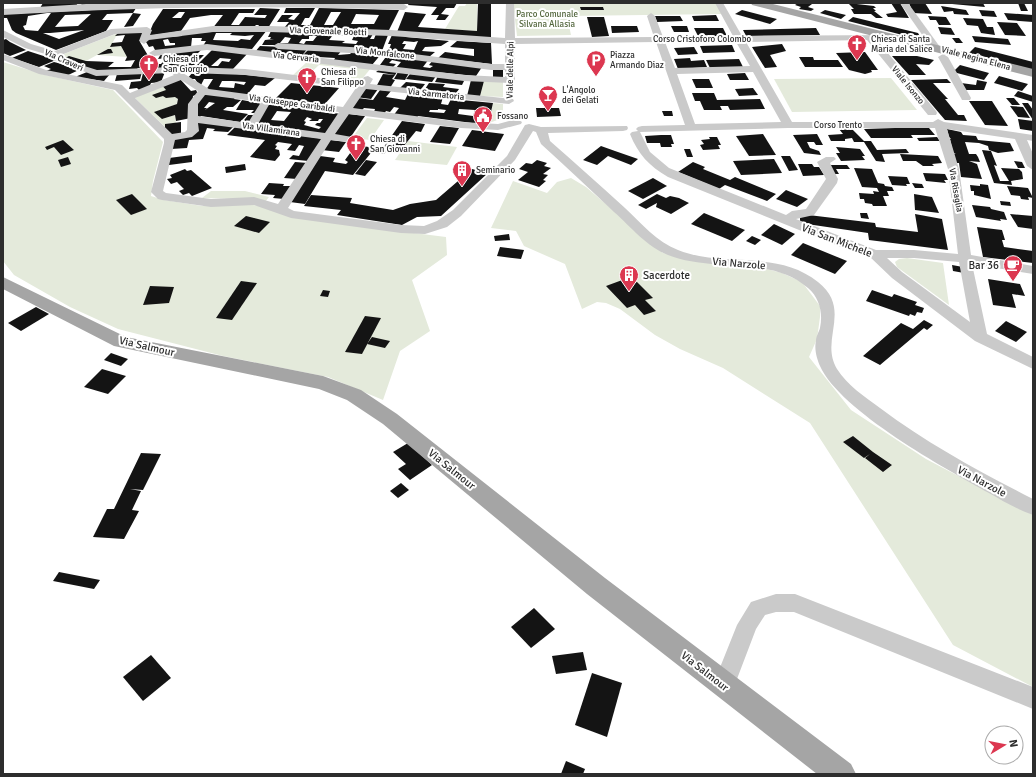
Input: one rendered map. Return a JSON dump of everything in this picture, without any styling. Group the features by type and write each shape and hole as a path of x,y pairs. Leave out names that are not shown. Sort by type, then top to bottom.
{"main road":[{"name":"Viale Regina Elena","path":"756,3 1033,73"},
{"name":"Via Salmour","path":"3,282 121,342 323,383 354,395 390,419 596,586 841,774"}],"street":[{"name":"Viale delle Alpi","path":"510,3 510,91 513,116"},
{"path":"719,3 741,39 788,125"},
{"path":"904,3 935,47"},
{"path":"5,10 79,5 404,8"},
{"path":"232,72 258,46 274,23 291,6"},
{"path":"651,16 692,127"},
{"name":"Via Giovenale Boetti","path":"146,38 183,32 274,23 393,30 456,38 511,41"},
{"path":"57,57 120,30 147,30 144,43 156,56 148,71"},
{"path":"280,210 328,137 377,67 385,53 393,30"},
{"name":"Via Craveri","path":"4,34 28,46 86,70 104,73 148,71"},
{"name":"Corso Cristoforo Colombo","path":"511,41 893,37"},
{"path":"434,58 456,38"},
{"name":"Viale Isonzo","path":"870,38 937,120"},
{"name":"Via Monfalcone","path":"258,46 311,46 434,58 491,67 511,67"},
{"name":"Via Cervaria","path":"154,53 199,47 213,48 258,46 304,58 464,78 510,91"},
{"path":"251,126 264,99 273,87 304,58 311,46"},
{"path":"128,97 184,74 213,48"},
{"path":"3,57 43,72 118,86 169,138 170,143 157,192 162,196 211,203 254,201 268,204 291,214 401,229 425,230 442,224 457,213 511,158 525,137 529,127"},
{"path":"943,57 966,98"},
{"path":"671,70 757,69"},
{"path":"69,78 86,70"},
{"name":"Via Giuseppe Garibaldi","path":"148,71 173,70 184,74 203,91 346,111 480,127 504,126 513,116"},
{"name":"Via Sarmatoria","path":"184,74 232,72 457,97 510,91"},
{"path":"169,138 188,135 193,131 193,104 203,91"},
{"path":"513,116 529,127 541,130"},
{"name":"Via Villamirana","path":"193,119 348,139"},
{"name":"Corso Trento","path":"541,130 623,128 632,125 639,131 692,127 937,120 1033,138"},
{"name":"Via Risaglia","path":"937,120 944,134 955,181 965,260 980,338"},
{"name":"Via Narzole","path":"541,130 545,142 648,236 667,250 692,259 764,264 792,272 813,286 821,293 827,304 827,328 823,340 824,353 830,370 841,385 900,433 955,467 1033,508"},
{"name":"Via San Michele","path":"639,131 645,153 654,165 672,174 875,254 897,275 980,338 1033,364"},
{"path":"1020,136 1033,166"},
{"path":"787,220 796,214 810,212 831,183 832,179 823,162 830,159"},
{"path":"875,254 907,253 1033,270"},
{"path":"724,685 747,625 758,608 776,603 795,603 1033,698"}],"green space":[{"path":"467,3 477,4 477,31 445,29 459,6 465,6"},
{"name":"Parco Comunale Silvana Allasia","path":"513,3 716,3 723,14 567,16 571,35 517,36"},
{"path":"118,33 110,47 121,46 127,57 97,55 86,61 63,59 61,55"},
{"path":"308,61 371,68 358,84 343,82 354,69 319,65 306,77 292,76"},
{"path":"3,62 45,75 113,90 163,142 153,181 151,196 164,200 202,206 243,203 390,230 446,237 447,255 412,280 430,331 400,351 383,400 328,377 223,356 118,329 70,307 14,275 3,261"},
{"path":"891,78 917,110 792,112 774,79"},
{"path":"484,81 503,82 503,97 480,96"},
{"path":"161,84 178,99 177,104 155,112 163,119 175,115 176,123 165,124 165,127 133,96"},
{"path":"493,103 503,104 503,118 489,123"},
{"path":"367,118 384,120 370,140 352,138"},
{"path":"408,141 457,147 447,165 395,160"},
{"path":"571,178 586,187 663,253 748,264 782,273 802,282 820,306 817,339 809,357 851,410 926,459 1033,515 1033,687 953,645 810,423 723,368 680,349 655,335 620,309 606,303 597,302 582,309 565,264 524,246 516,231 491,228 513,181 547,193 557,182"},
{"path":"211,191 245,191 269,197 265,202 242,199 202,198"},
{"path":"907,258 943,263 949,305 897,267 895,262 899,259"}],"building":[{"path":"43,3 78,3 76,6 40,8"},
{"path":"83,3 160,3 158,6 80,6"},
{"path":"409,3 457,3 454,8 446,8 441,14 449,15 445,20 436,20 439,15 431,15 437,7 408,5"},
{"path":"478,3 491,3 491,39 397,32 405,12 426,14 418,27 477,31"},
{"path":"798,3 812,4 808,7 814,9 811,11 799,9 801,7 795,5"},
{"path":"848,3 874,6 876,8 873,8 876,11 874,11 883,18 876,18 871,14 854,14 851,9 854,9"},
{"path":"891,3 900,3 909,18 888,17 886,14 897,12"},
{"path":"909,3 925,3 932,14 913,13"},
{"path":"983,3 985,7 952,4"},
{"path":"1018,3 1024,3 1028,11 1021,11"},
{"path":"941,6 966,10 969,15 954,14 953,11 944,12"},
{"path":"580,7 603,7 604,10 581,10"},
{"path":"136,8 133,13 107,14 102,20 113,20 106,31 56,50 16,33 12,30 7,18 3,18 4,14","holes":["47,13 51,13 38,31 25,30 23,26 26,25 28,16","91,14 78,26 55,27 65,15","84,30 59,39 43,33"]},
{"path":"260,8 280,9 268,28 257,28 259,25 256,25 253,28 212,29 223,15 211,15 190,18 181,31 148,36 153,24 163,9 255,9 253,13 239,13 231,25 239,25 245,17 265,18 267,15 254,15","holes":["179,12 185,12 181,18 172,18"]},
{"path":"286,8 315,8 309,18 305,18 301,25 310,25 319,8 399,10 388,32 284,28 289,22 277,22 282,15 293,15 288,19 294,20 300,13 284,13","holes":["331,12 341,12 333,25 324,25","356,14 379,15 374,24 351,24"]},
{"path":"742,10 777,19 770,24 735,14"},
{"path":"825,10 846,15 841,19 820,13"},
{"path":"979,10 994,11 997,17 982,16"},
{"path":"133,13 141,14 133,26 124,27"},
{"path":"1004,13 1033,15 1033,22 1008,20"},
{"path":"716,15 719,21 694,21 692,16"},
{"path":"655,16 680,16 683,21 657,22"},
{"path":"928,16 946,17 951,25 939,25 936,20 930,20"},
{"path":"587,17 604,17 609,36 592,37"},
{"path":"853,17 918,33 922,40 848,21"},
{"path":"963,18 983,19 987,27 993,27 995,35 981,33 978,26 967,25"},
{"path":"997,22 1017,23 1026,36 1005,35"},
{"path":"611,26 637,26 639,32 612,33"},
{"path":"671,26 687,26 689,32 674,32"},
{"path":"938,27 951,28 955,35 941,34"},
{"path":"694,28 723,28 727,36 698,36"},
{"path":"816,28 820,35 746,36 743,30"},
{"path":"267,30 252,49 203,46 206,41 201,41 202,38 192,38 191,47 156,52 153,46 149,47 146,42 147,38 170,35 171,37 182,36 182,33","holes":["216,33 232,33 230,35 245,36 254,35 250,40 213,40","168,39 170,43 175,43 175,45 165,46 163,40"]},
{"path":"271,31 373,34 370,39 374,39 376,34 388,35 382,51 309,45 262,45 265,40 274,39 270,39 271,37 268,37","holes":["333,35 354,36 352,40 358,41 356,44 342,43 345,41 329,40","309,36 317,36 313,41 306,41 304,44 299,43 302,39 309,39","285,37 291,38 288,43 280,43"]},
{"path":"144,32 140,42 150,59 145,68 138,68 134,72 100,73 77,67 80,64 63,59 69,56 86,61 114,62 108,67 131,67 135,60 125,61 127,57 121,46 110,47 112,43 122,42 125,35 115,36 118,33"},
{"path":"392,35 408,35 406,37 449,41 441,46 425,47 422,51 435,52 429,57 386,52 391,44 388,44","holes":["404,41 418,41 414,50 403,49 406,44 402,44"]},
{"path":"972,36 1008,39 1011,45 975,42"},
{"path":"952,38 959,38 963,43 956,43"},
{"path":"6,39 26,50 10,56 3,53 3,40"},
{"path":"457,41 491,43 492,64 438,58 445,52 474,56 474,49 450,47"},
{"path":"782,44 786,51 770,55 777,67 765,68 752,47"},
{"path":"732,45 735,52 703,53 700,46"},
{"path":"260,46 308,48 301,57 255,52"},
{"path":"694,47 698,54 678,55 674,48"},
{"path":"975,47 1033,62 1033,70 969,53"},
{"path":"310,48 342,50 338,55 350,54 353,51 382,53 372,65 334,60 335,58 302,56"},
{"path":"111,49 113,53 97,55"},
{"path":"201,50 196,55 204,55 190,69 151,68 154,64 161,64 166,58 158,59 162,52","holes":["184,56 189,57 182,65 173,64 178,58"]},
{"path":"212,50 248,53 232,70 193,69","holes":["220,58 231,59 229,62 222,61 218,66 211,66"]},
{"path":"28,51 56,60 39,67 12,58"},
{"name":"Chiesa di Santa Maria del Salice","path":"865,52 878,70 871,70 872,72 865,74 849,70 836,53"},
{"path":"388,54 429,59 423,67 430,68 433,66 429,65 433,60 482,67 476,76 396,68 401,62 392,60 389,63 396,64 393,67 380,65"},
{"path":"892,56 917,56 934,60 929,65 916,64 926,75 909,75"},
{"path":"799,57 813,57 814,60 838,60 843,67 805,67"},
{"path":"690,58 691,61 704,60 707,67 678,69 674,59"},
{"path":"739,59 743,67 710,68 706,60"},
{"path":"54,62 81,69 66,76 46,71 51,69 44,66"},
{"path":"960,65 989,73 984,80 953,72"},
{"path":"380,69 397,72 395,75 376,72"},
{"path":"493,69 503,69 503,78 493,78"},
{"path":"87,72 110,74 104,81 75,77"},
{"path":"142,72 140,79 115,81 117,74"},
{"name":"Chiesa di San Giorgio","path":"165,72 161,82 151,83 149,88 140,91 137,88 129,89 131,82 141,81 143,73"},
{"path":"193,72 237,74 275,78 265,86 255,85 246,96 206,90 213,79 204,79 201,85 199,85 195,79 187,79","holes":["222,81 246,82 244,85 235,83 234,88 219,87"]},
{"path":"398,72 409,73 405,80 394,79"},
{"path":"745,73 749,80 730,80 727,74"},
{"path":"383,74 395,75 392,79 395,80 390,88 376,87"},
{"path":"410,74 436,76 432,82 406,79"},
{"path":"438,76 465,79 462,85 435,82"},
{"path":"999,76 1028,84 1022,91 994,83"},
{"path":"180,79 191,91 196,90 198,94 193,96 191,118 176,121 175,115 162,119 154,112 177,104 178,99 175,97 166,98 163,96 156,98 152,95 166,90 161,84"},
{"path":"692,79 709,79 713,88 696,88"},
{"path":"947,79 951,83 933,83 948,99 945,99 958,115 964,115 967,121 945,120 911,80"},
{"path":"471,80 484,81 480,96 467,96"},
{"path":"977,80 987,82 984,90 965,90 961,83 976,85"},
{"path":"406,82 425,84 419,92 399,89"},
{"name":"Chiesa di San Filippo","path":"291,83 339,88 324,105 275,99"},
{"path":"429,83 445,84 443,87 459,89 455,95 423,92"},
{"path":"363,86 378,89 371,99 356,97"},
{"path":"753,88 758,95 739,96 735,89"},
{"path":"380,90 391,91 386,97 405,100 409,92 421,94 420,95 443,97 441,104 448,105 451,99 493,103 488,125 418,116 417,118 393,116 399,108 394,107 390,112 386,111 384,114 374,112 375,109 364,108 361,111 349,110 358,98 373,100","holes":["459,109 475,110 473,116 458,114","430,110 446,110 444,113 429,112"]},
{"path":"1018,91 1033,96 1033,102 1014,96"},
{"path":"204,93 236,96 234,99 241,100 233,107 227,107 223,110 248,114 240,122 201,116 199,118 194,107","holes":["209,102 215,103 205,110 207,108 204,108"]},
{"path":"692,93 714,93 717,100 760,99 765,109 730,110 728,106 720,106 722,110 704,110 700,101 695,101"},
{"path":"1006,98 1014,98 1020,105 1012,105"},
{"path":"255,99 265,100 258,113 251,113 254,110 236,110 242,100 253,102"},
{"path":"969,101 992,101 1008,126 985,125"},
{"path":"269,103 341,114 326,135 256,125","holes":["277,111 291,112 284,121 271,120","307,117 312,119 309,121 318,121 319,119 323,119 320,123 315,125 321,127 319,129 304,125 306,122 304,121"]},
{"path":"1022,103 1028,103 1033,110 1033,120"},
{"path":"1010,106 1023,107 1030,118 1018,117"},
{"name":"L'Angolo dei Gelati","path":"536,108 559,108 561,116 537,117"},
{"path":"662,111 672,111 673,116 664,116"},
{"path":"348,114 365,116 350,138 333,136"},
{"path":"248,115 257,115 251,123 242,123"},
{"path":"1018,119 1033,121 1033,131 1020,129"},
{"path":"402,121 425,124 421,132 416,131 403,147 392,145 384,154 379,154"},
{"path":"181,122 181,136 170,137 165,132 165,124"},
{"path":"197,122 234,126 228,132 213,131 215,129 207,128 203,139 189,140 187,148 171,149 174,138 193,135"},
{"path":"236,126 324,139 308,161 289,159 293,155 299,156 304,146 299,145 295,151 287,150 292,144 278,142 275,145 277,146 275,149 279,150 280,155 275,161 250,157 265,140 227,135"},
{"path":"440,126 459,128 450,144 430,142"},
{"path":"929,128 935,135 911,135 913,138 871,138 864,129"},
{"path":"839,129 852,129 864,141 871,141 877,150 906,149 909,153 882,154 885,162 876,161 864,142 854,142 852,138 845,139 845,141 831,141 828,135 843,134"},
{"path":"947,129 961,132 963,135 976,136 978,140 1010,143 1014,151 998,153 989,150 988,146 979,143 965,142 969,154 976,154 978,157 980,162 969,161 977,164 982,179 961,177 959,163 955,163 953,154 956,154 953,153 951,139"},
{"path":"472,130 504,134 495,151 462,146"},
{"path":"763,134 776,155 749,156 736,136"},
{"path":"817,134 823,145 816,145 814,142 807,142 810,148 819,151 821,155 804,153 793,135"},
{"path":"671,135 674,144 671,144 672,147 661,147 660,143 647,143 645,136"},
{"path":"709,137 717,137 721,145 718,145 720,149 703,150 700,145 704,144 701,140 710,139"},
{"path":"937,137 940,141 919,141 917,138"},
{"path":"63,140 74,150 61,155 54,147 47,150 45,147"},
{"path":"330,140 346,142 339,152 322,150"},
{"path":"356,145 375,148 353,175 325,171 305,204 290,202 320,156 335,158 333,162 346,164 348,162 345,160"},
{"path":"601,146 638,159 631,165 608,156 597,165 583,160"},
{"path":"836,147 860,149 865,156 862,156 865,160 841,161 836,153 840,153"},
{"path":"684,149 690,149 693,157 687,157"},
{"path":"982,150 991,151 997,166 994,165 1000,181 1009,181 1001,168 1019,169 1022,172 1023,179 1011,181 1012,185 994,183"},
{"path":"900,154 938,156 942,163 932,164 934,166 923,166 916,161 903,161"},
{"path":"192,155 192,162 169,165 169,158"},
{"path":"781,156 790,156 798,170 789,171"},
{"path":"68,157 71,164 61,167 58,160"},
{"path":"774,159 782,173 741,175 733,161"},
{"path":"366,160 377,162 365,176 355,174"},
{"path":"537,160 547,163 544,166 551,168 543,174 548,175 543,180 546,181 539,187 518,180 528,172 519,169 526,163 532,164"},
{"path":"1014,161 1022,162 1025,168 1018,168"},
{"path":"295,162 308,163 297,179 284,178"},
{"path":"693,162 705,167 703,169 730,180 735,177 776,194 767,201 725,185 719,189 678,172"},
{"path":"245,164 246,170 226,173 225,167"},
{"path":"798,164 812,164 814,167 819,167 824,175 803,176"},
{"path":"828,165 847,165 850,169 836,169 839,174 833,174"},
{"path":"854,168 872,169 878,183 892,187 894,191 887,191 889,196 883,196 887,206 873,206 872,204 865,203 864,199 860,199 859,193 874,194 873,191 879,192 877,188 862,187"},
{"path":"185,169 187,171 191,170 212,188 192,196 189,193 183,195 179,191 184,189 177,182 171,184 167,179 172,178 170,175"},
{"name":"Seminario","path":"472,169 488,173 441,216 417,217 402,225 337,215 341,210 304,206 311,195 352,198 350,203 393,210 410,204 436,200"},
{"path":"923,173 945,174 948,180 944,180 946,183 926,181"},
{"path":"888,176 907,177 910,184 906,184 907,186 892,185"},
{"path":"653,178 667,186 643,199 628,191"},
{"path":"269,183 291,186 284,199 273,198 275,195 261,194"},
{"path":"912,183 922,184 924,188 915,188"},
{"path":"980,184 988,185 991,199 974,195 974,191 971,191 970,185 980,186"},
{"path":"1007,186 1028,188 1033,198 1028,197 1029,200 1021,199 1020,196 1011,195"},
{"path":"786,190 808,199 797,207 776,199"},
{"path":"132,194 147,209 131,215 116,200"},
{"path":"657,194 666,198 670,196 679,198 689,203 671,214 656,207 657,203 646,209 638,205"},
{"path":"914,194 932,197 939,213 915,210"},
{"path":"1000,201 1010,202 1011,206 1001,205"},
{"path":"972,205 990,207 991,209 1004,212 1007,220 1000,219 1001,221 976,217"},
{"path":"704,213 745,230 732,241 691,224"},
{"path":"860,213 867,213 869,219 861,218"},
{"path":"800,214 875,223 876,227 918,232 915,214 942,219 948,250 869,240 868,233 800,223"},
{"path":"1010,214 1033,216 1033,229 1018,227"},
{"path":"246,216 270,222 259,233 234,226"},
{"path":"774,224 795,234 782,245 761,235"},
{"path":"977,227 1002,230 1005,240 1002,240 1004,247 1033,251 1033,263 983,257"},
{"path":"509,234 510,240 495,241 494,236"},
{"path":"752,236 761,240 755,245 746,241"},
{"path":"803,243 847,261 835,274 791,255"},
{"path":"500,247 524,250 521,259 497,256"},
{"path":"952,265 963,267 964,273 953,271"},
{"name":"Sacerdote","path":"625,279 631,284 637,282 653,298 645,300 656,311 644,315 635,305 627,308 606,286"},
{"path":"988,279 1020,284 1025,296 1012,294 1016,308 993,305"},
{"path":"241,281 257,283 232,320 216,318"},
{"path":"150,286 174,287 169,303 143,305"},
{"path":"323,290 330,291 328,297 320,296"},
{"path":"872,290 892,297 894,294 917,302 915,305 924,308 922,313 917,312 915,316 910,314 909,316 866,301"},
{"path":"36,307 49,314 21,331 8,323"},
{"path":"365,316 381,318 362,354 345,352"},
{"path":"924,320 933,325 927,330 924,328 880,365 863,356 901,323 913,329"},
{"path":"1006,321 1027,332 1016,342 995,331"},
{"path":"372,337 390,341 385,348 367,344"},
{"path":"111,353 128,359 121,366 104,360"},
{"path":"102,369 126,376 108,394 84,387"},
{"path":"853,436 892,465 883,472 865,458 870,454 864,458 843,442"},
{"path":"408,443 432,465 410,480 398,469 406,464 393,452"},
{"path":"141,453 161,454 143,490 130,489 141,491 132,510 139,511 124,539 93,537 107,509 114,509"},
{"path":"401,483 409,490 398,498 390,491"},
{"path":"59,572 100,580 94,589 53,581"},
{"path":"534,608 555,629 531,648 511,627"},
{"path":"583,652 587,670 556,674 552,656"},
{"path":"151,655 171,678 143,701 123,677"},
{"path":"592,673 622,683 607,737 575,725"},
{"path":"566,761 585,769 583,774 561,774"}],"place":[{"name":"Chiesa di Santa Maria del Salice","path":"857,61"},
{"name":"Piazza Armando Diaz","path":"596,77"},
{"name":"Chiesa di San Giorgio","path":"149,81"},
{"name":"Chiesa di San Filippo","path":"307,94"},
{"name":"L'Angolo dei Gelati","path":"548,112"},
{"name":"Fossano","path":"483,133"},
{"name":"Chiesa di San Giovanni","path":"356,161"},
{"name":"Seminario","path":"462,187"},
{"name":"Bar 36","path":"1013,282"},
{"name":"Sacerdote","path":"629,292"}]}
